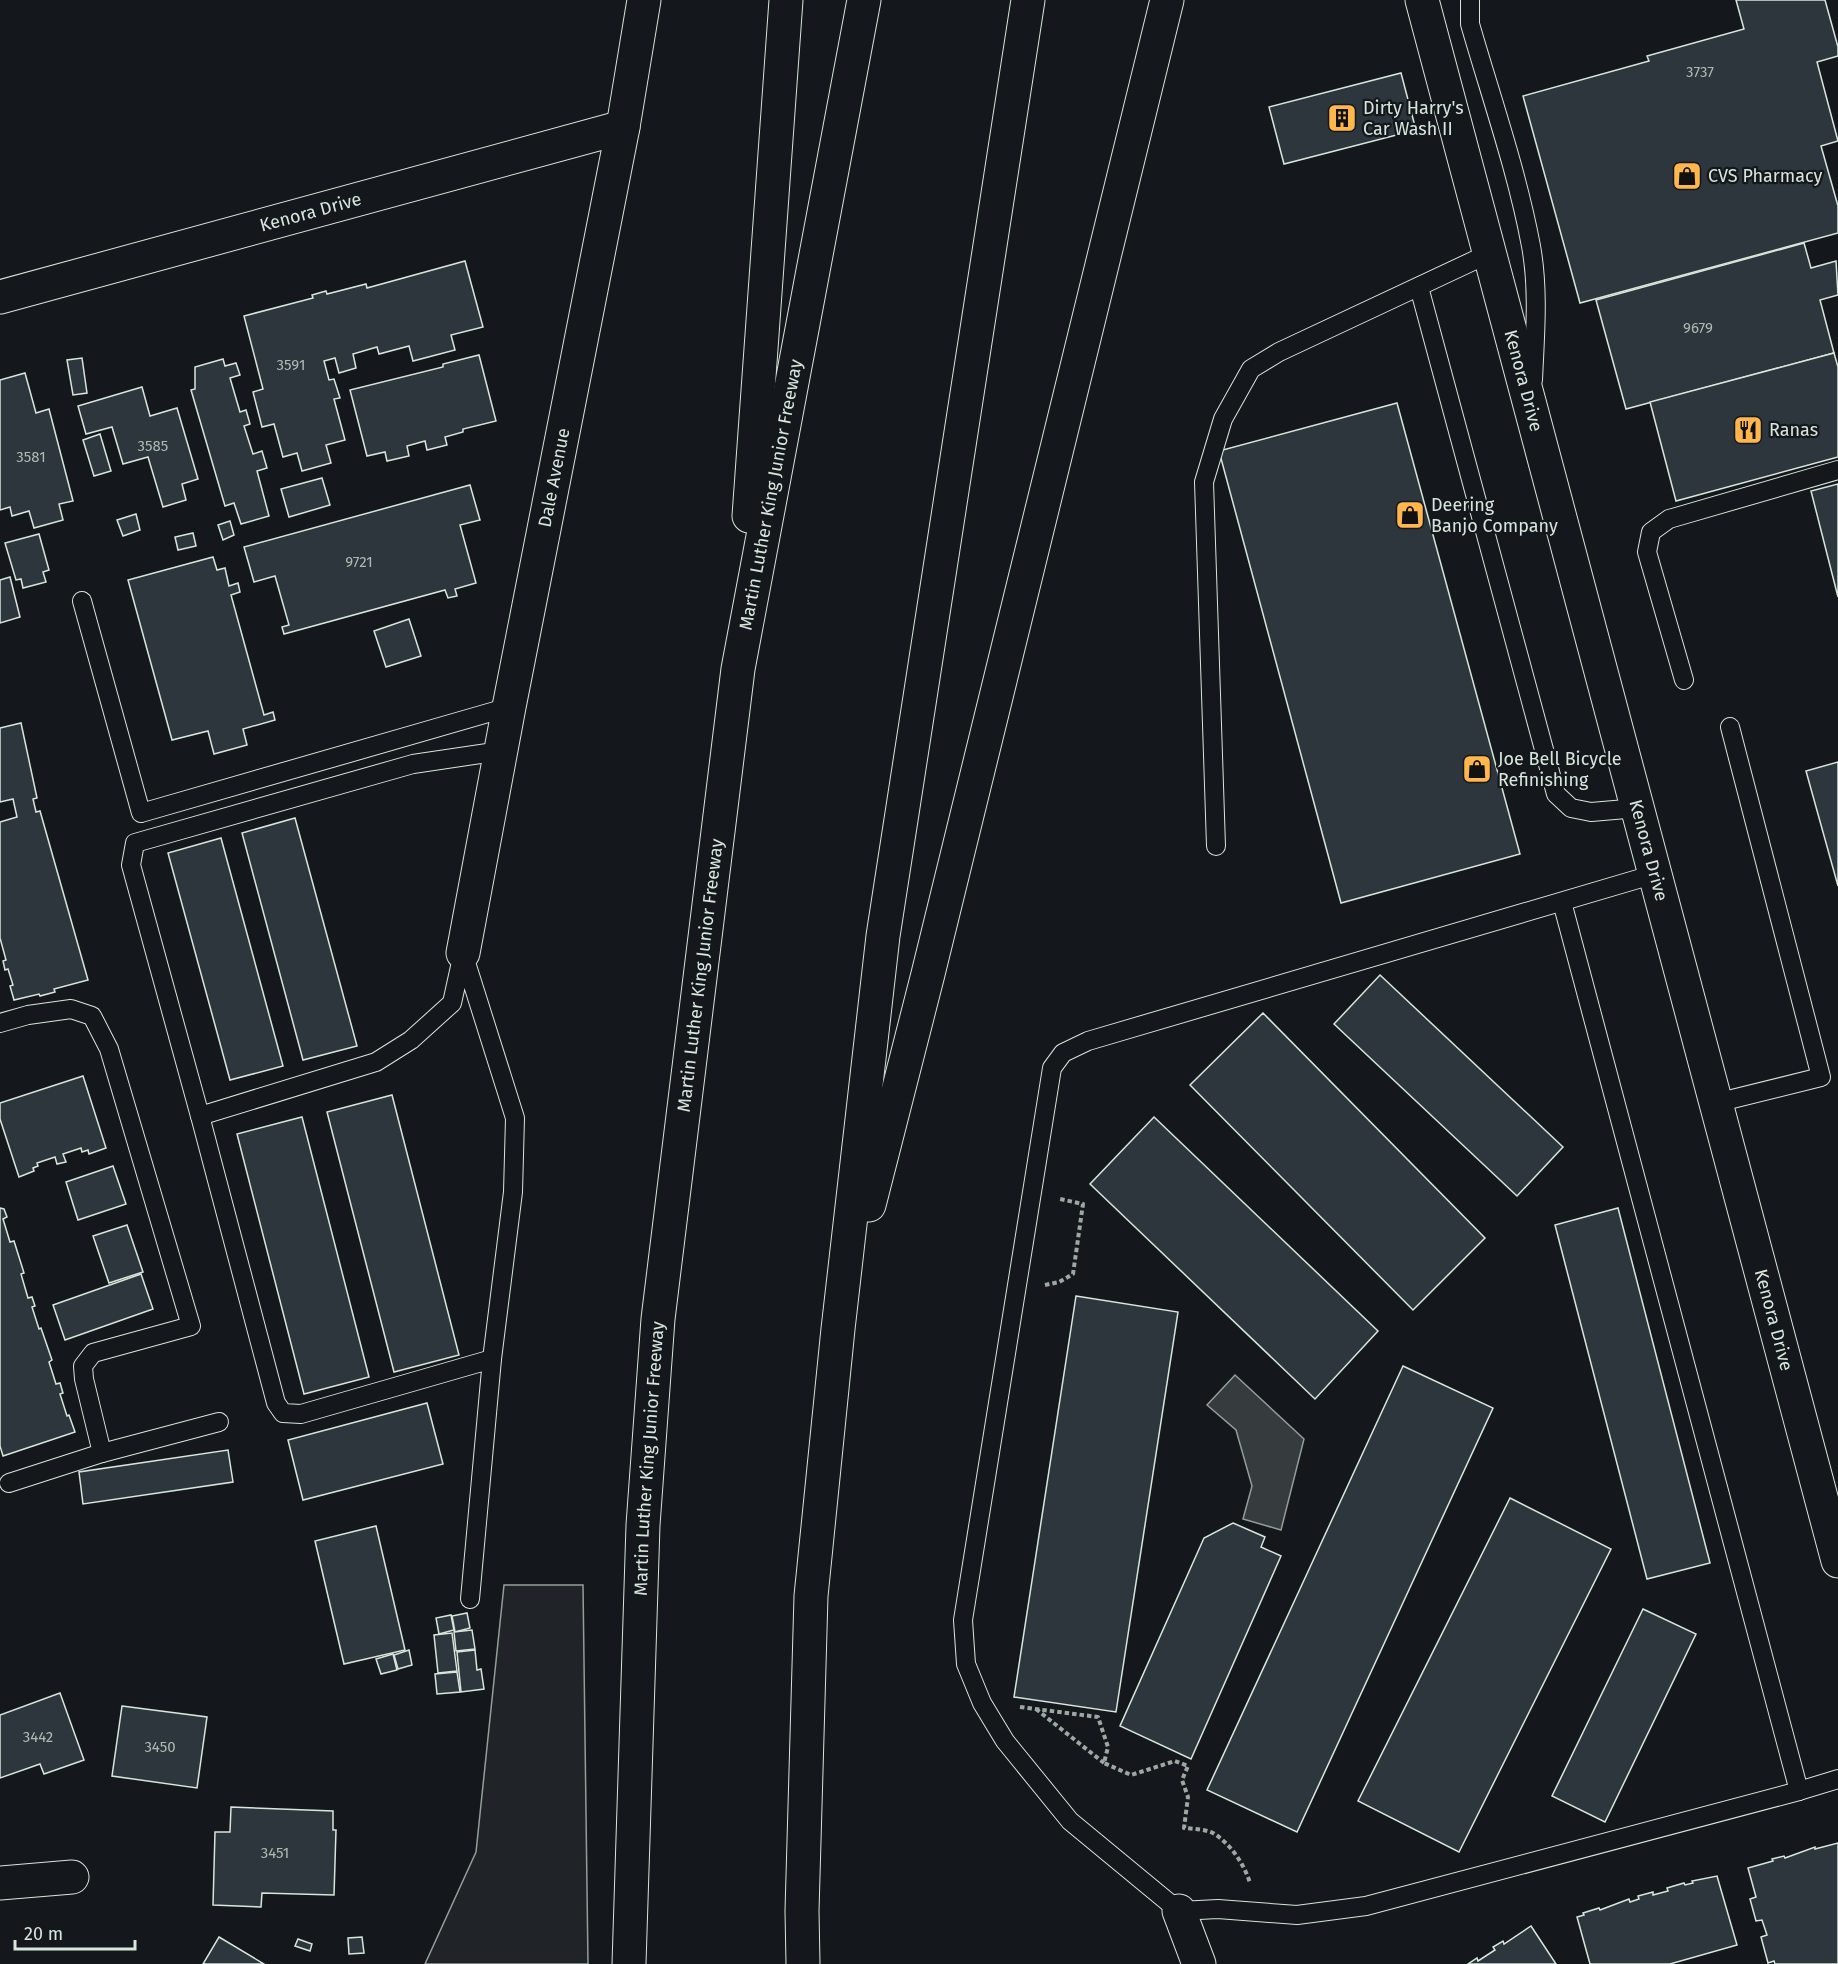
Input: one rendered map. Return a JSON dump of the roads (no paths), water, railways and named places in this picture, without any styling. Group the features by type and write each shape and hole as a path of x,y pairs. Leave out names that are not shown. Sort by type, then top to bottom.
{"main road":[{"name":"Dale Avenue","path":"463,953 623,127 644,0"},
{"path":"738,669 786,0"},
{"name":"Martin Luther King Junior Freeway","path":"629,1964 644,1525 658,1319 738,669 864,0"},
{"path":"803,1964 802,1911 811,1596 837,1329 883,936 1028,0"},
{"path":"837,1329 925,985 1167,0"},
{"name":"Kenora Drive","path":"1422,0 1836,1547"},
{"name":"Kenora Drive","path":"0,297 623,127"},
{"path":"0,1883 72,1877"},
{"path":"1179,1911 1199,1964"}],"lane":[{"path":"1470,0 1470,24 1517,185 1531,248 1536,303 1532,412"},
{"path":"1216,846 1204,483 1223,419 1251,369 1279,352 1490,253"},
{"path":"1419,287 1556,794 1572,808 1591,812 1638,808"},
{"path":"1684,680 1647,552 1651,532 1669,519 1838,470"},
{"path":"82,601 141,813 509,707"},
{"path":"1716,1103 1821,1077 1730,727"},
{"path":"492,1359 301,1414 284,1413 276,1403 201,1116 131,865 135,843 413,764 501,751"},
{"path":"1655,874 1088,1041 1063,1053 1052,1068 963,1620 966,1664 982,1703 1005,1741 1070,1821 1179,1911 1218,1909 1297,1915 1366,1906 1838,1779"},
{"path":"1562,902 1799,1791"},
{"path":"201,1116 376,1062 411,1040 452,1003 463,953"},
{"path":"463,953 515,1118 513,1192 492,1359 470,1599"},
{"path":"0,1023 28,1015 71,1009 92,1016 109,1049 191,1326 93,1353 83,1366 102,1453"},
{"path":"9,1483 102,1453 219,1422"}],"place":[{"name":"Dirty Harry's Car Wash II","path":"1342,118"},
{"name":"CVS Pharmacy","path":"1687,176"},
{"name":"Ranas","path":"1748,430"},
{"name":"Deering Banjo Company","path":"1410,515"},
{"name":"Joe Bell Bicycle Refinishing","path":"1477,769"}]}
